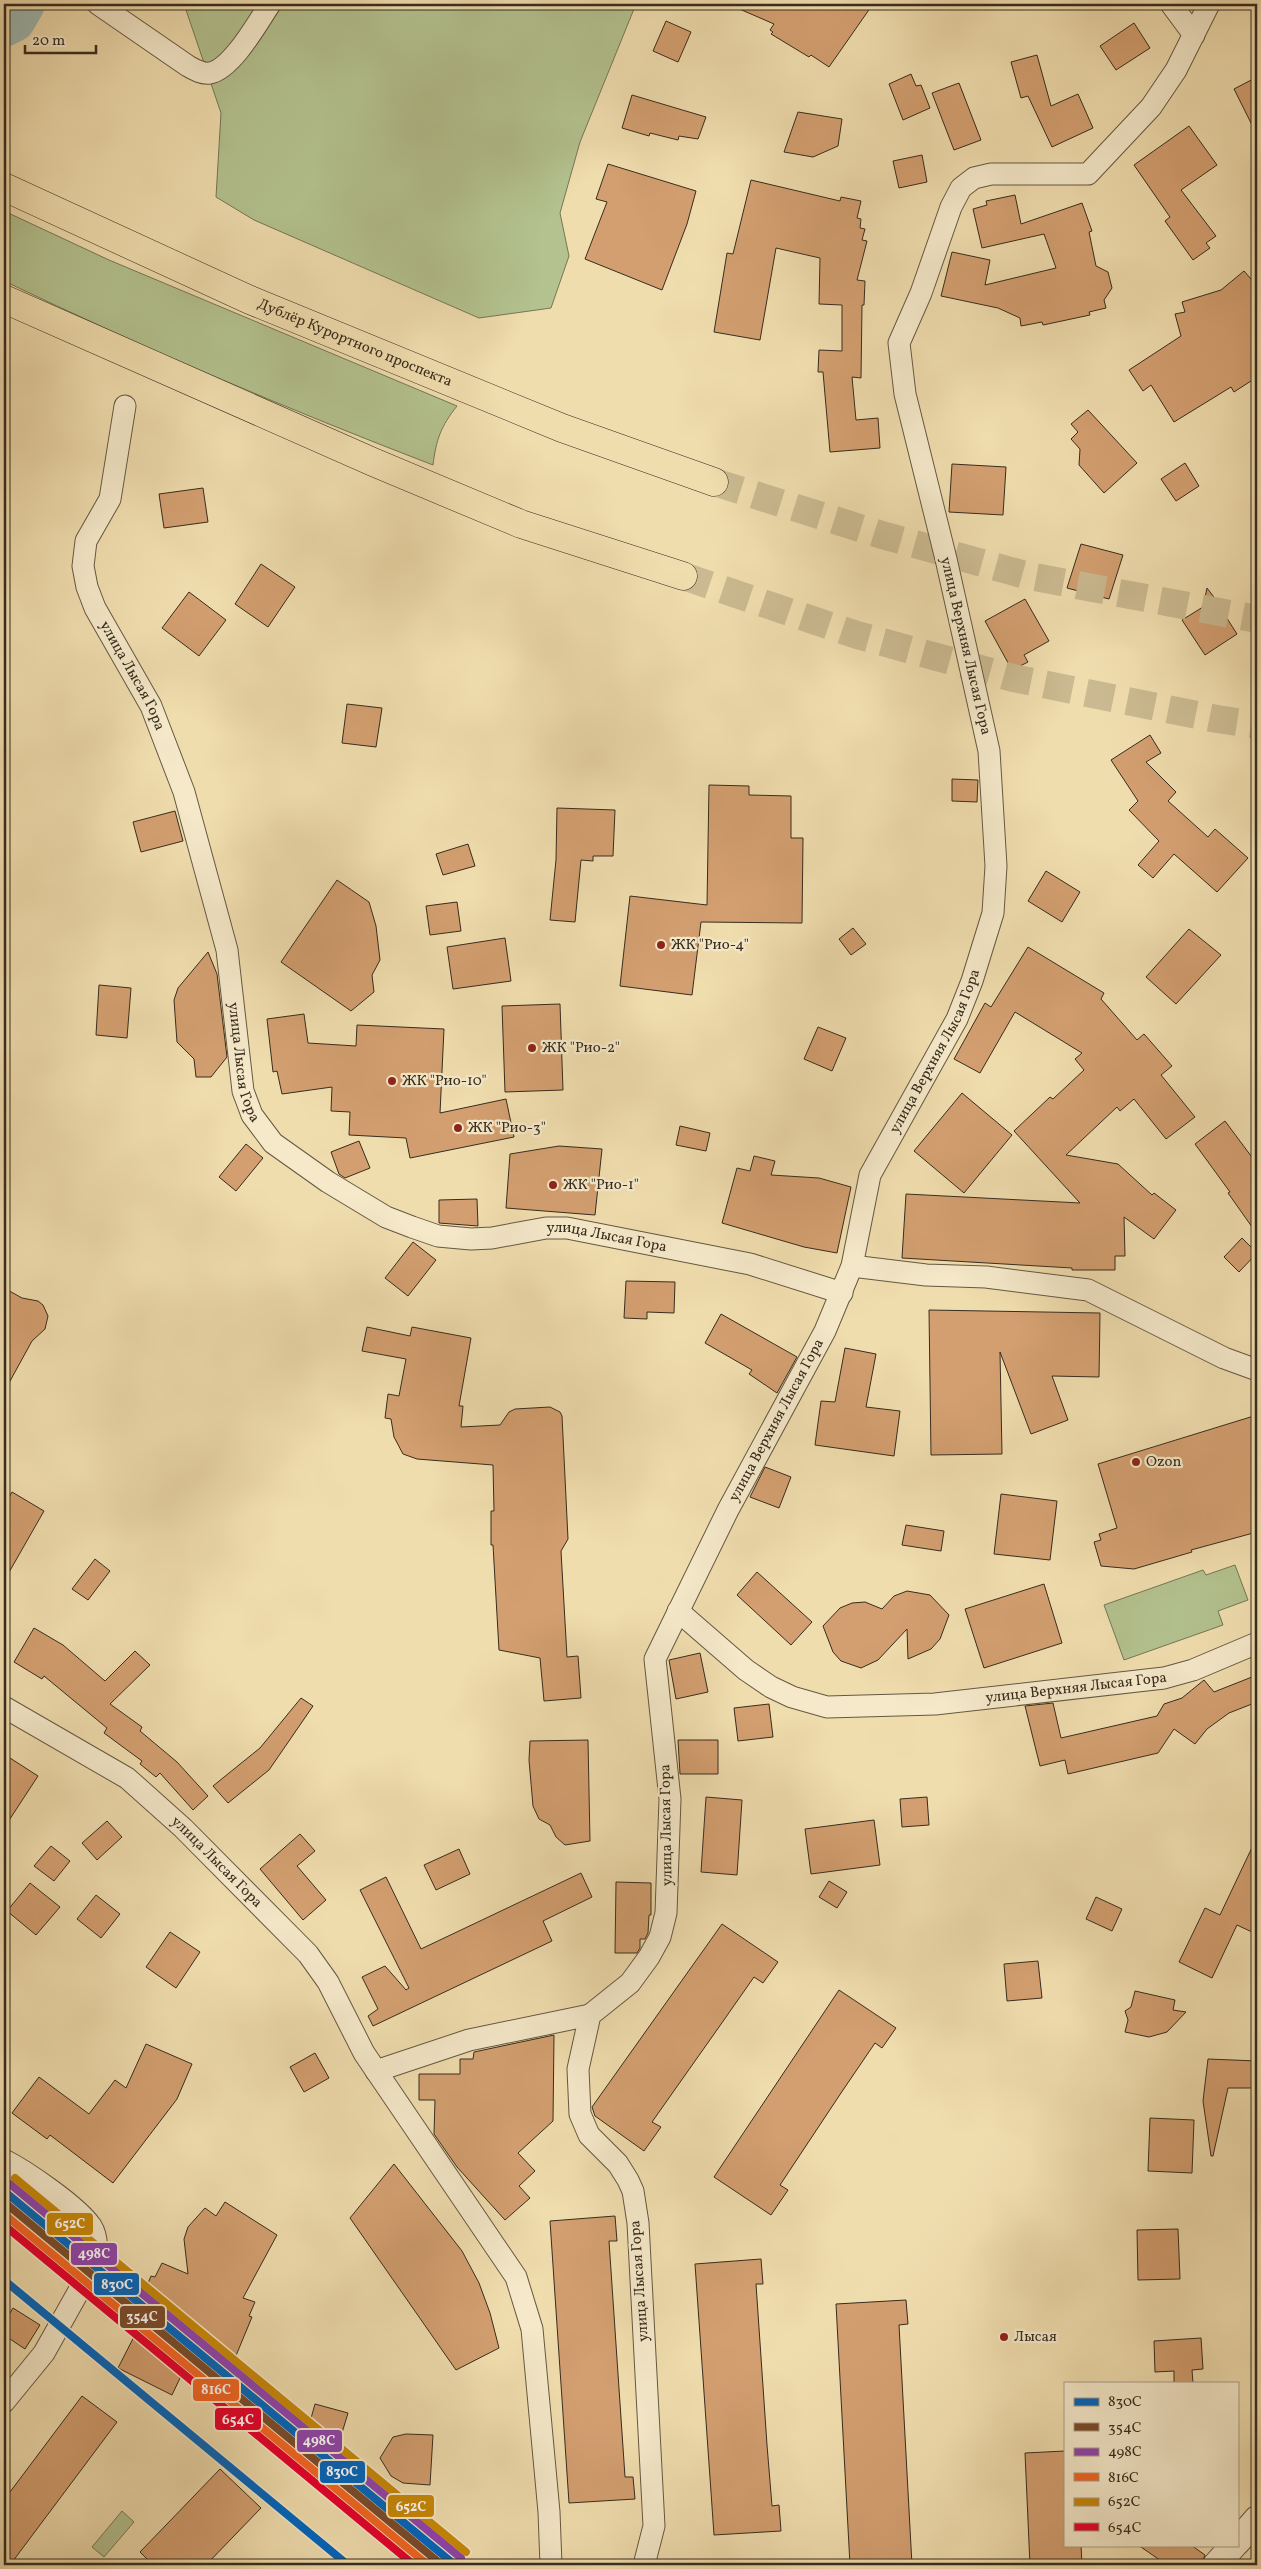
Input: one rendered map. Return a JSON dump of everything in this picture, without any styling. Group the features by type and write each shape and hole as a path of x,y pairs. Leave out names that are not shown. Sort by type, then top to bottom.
{"main road":[{"name":"Дублёр Курортного проспекта","path":"4,187 250,300 552,424 714,482"},
{"path":"14,304 373,462 521,524 683,576"}],"street":[{"path":"98,4 188,66 199,72 210,73 230,61 270,4"},
{"path":"1171,4 1194,35"},
{"name":"улица Верхняя Лысая Гора","path":"1209,4 1176,70 1151,107 1088,174 992,174 974,178 961,188 951,207 921,293 900,343 905,394 946,559 989,751 996,866 993,913 972,981 957,1020 937,1059 888,1140 870,1175 852,1266 825,1331 728,1510 678,1611 738,1664 771,1687 810,1703 837,1708 935,1704 1164,1678 1193,1670 1257,1643"},
{"name":"улица Лысая Гора","path":"125,406 110,500 86,541 83,566 87,587 95,608 151,706 184,792 227,950 243,1092 252,1115 273,1143 328,1182 386,1216 438,1236 454,1239 492,1238 546,1228 568,1228 750,1264 842,1293"},
{"path":"852,1266 926,1276 995,1278 1088,1290 1224,1358 1257,1370"},
{"name":"улица Лысая Гора","path":"376,2070 468,2040 590,2016 630,1983 649,1957 660,1937 666,1913 670,1799 656,1659 678,1611"},
{"name":"улица Лысая Гора","path":"4,1708 127,1778 183,1828 308,1954 328,1982 364,2053 516,2277 532,2329 549,2512 551,2565"},
{"name":"улица Лысая Гора","path":"590,2016 578,2069 580,2114 589,2135 618,2164 628,2180 633,2191 638,2223 654,2526 644,2565"},
{"path":"4,2160 37,2180 82,2217 92,2227 96,2252 94,2264 44,2354 4,2402"},
{"path":"1238,2541 1257,2519"},
{"path":"1216,2565 1233,2546"}],"green space":[{"path":"180,4 636,4 580,142 560,213 569,256 551,308 479,318 254,220 216,197 221,113 185,7"},
{"path":"4,211 109,260 457,406 440,434 433,465 216,377 4,281"},
{"path":"1235,1565 1248,1600 1218,1611 1223,1625 1124,1660 1104,1605 1203,1570 1206,1575"},
{"path":"122,2511 134,2522 104,2557 92,2547"}],"building":[{"path":"728,4 873,4 829,67 811,55 809,57 771,34 773,32 770,30 774,24"},
{"path":"666,21 691,32 678,62 653,51"},
{"path":"1134,23 1150,48 1116,70 1100,46"},
{"path":"1037,55 1051,106 1078,94 1093,128 1052,147 1028,96 1021,98 1011,62"},
{"path":"911,74 916,86 921,85 930,108 903,120 889,84"},
{"path":"1257,77 1257,135 1234,89"},
{"path":"959,83 981,140 954,150 932,93"},
{"path":"632,95 706,117 698,139 679,136 678,140 650,133 649,136 622,128"},
{"path":"798,112 842,119 838,146 813,157 784,152"},
{"path":"1189,126 1217,165 1181,190 1216,236 1206,243 1210,248 1193,260 1165,221 1170,217 1134,165"},
{"path":"922,155 927,182 899,188 893,161"},
{"path":"608,164 696,191 687,224 662,290 585,259 607,202 596,199"},
{"path":"751,180 840,201 841,197 861,201 857,218 861,219 860,228 865,229 862,240 867,241 857,280 865,281 864,305 862,305 861,378 852,377 856,420 878,418 880,448 830,452 823,372 818,372 819,350 842,351 842,305 819,304 820,258 776,248 760,340 714,332 727,253 733,254"},
{"path":"1015,195 1021,224 1082,203 1092,231 1089,232 1096,266 1108,272 1112,288 1104,300 1106,308 1089,312 1090,315 1043,325 1042,322 1021,326 1020,318 998,308 941,296 952,252 990,260 985,285 1056,268 1044,234 982,248 973,209 987,205 986,201"},
{"path":"1244,271 1257,286 1257,377 1234,392 1231,387 1174,422 1151,385 1143,391 1129,370 1181,336 1175,314 1185,312 1182,302 1221,290"},
{"path":"1088,410 1137,463 1104,493 1079,465 1080,449 1071,439 1078,432 1071,424"},
{"path":"1185,463 1199,486 1176,501 1161,479"},
{"path":"952,464 1006,467 1003,515 949,512"},
{"path":"203,488 208,522 164,528 159,494"},
{"path":"1081,544 1123,555 1109,599 1067,588"},
{"path":"261,564 295,587 268,627 235,604"},
{"path":"1207,588 1220,605 1237,634 1205,655 1182,620 1203,607"},
{"path":"189,592 226,620 199,656 162,628"},
{"path":"1025,599 1049,641 1024,655 1028,662 1012,670 985,621"},
{"path":"347,704 382,708 376,747 342,743"},
{"path":"1150,735 1161,753 1146,762 1176,792 1168,801 1208,837 1215,829 1248,858 1217,892 1174,854 1153,878 1138,865 1159,841 1129,810 1138,801 1111,760"},
{"path":"952,779 978,780 977,802 952,801"},
{"path":"709,785 749,786 749,795 791,796 791,838 803,838 802,923 701,922 692,995 620,986 630,896 707,905"},
{"path":"557,808 615,810 613,856 593,856 593,861 581,860 575,922 550,920 556,860"},
{"path":"175,811 183,841 141,852 133,822"},
{"path":"468,844 475,866 443,875 436,854"},
{"path":"1046,871 1080,892 1062,922 1028,901"},
{"path":"337,880 369,902 376,926 380,960 372,975 374,992 351,1011 281,962"},
{"path":"457,902 461,931 430,935 426,906"},
{"path":"853,928 866,944 851,955 839,939"},
{"path":"1189,929 1221,955 1176,1004 1146,977"},
{"path":"505,938 511,981 453,989 447,947"},
{"path":"1028,947 1104,993 1101,999 1137,1040 1144,1034 1172,1066 1161,1075 1195,1117 1166,1139 1134,1099 1120,1111 1117,1107 1066,1155 1118,1164 1152,1195 1154,1193 1176,1210 1154,1239 1124,1217 1125,1256 1115,1256 1115,1270 1072,1270 1072,1268 902,1258 906,1194 1080,1203 1014,1131 1050,1097 1053,1099 1084,1070 1075,1059 1082,1053 1015,1012 980,1073 954,1059 985,1003 991,1007"},
{"path":"208,952 217,974 227,1057 211,1077 196,1077 194,1059 177,1042 174,1000 178,988"},
{"path":"99,985 131,988 127,1038 96,1035"},
{"name":"ЖК \"Рио-2\"","path":"560,1004 563,1090 505,1092 502,1006"},
{"path":"304,1014 308,1043 356,1046 357,1025 444,1029 440,1113 506,1099 514,1137 410,1158 406,1138 349,1135 350,1112 331,1111 332,1087 282,1094 277,1071 273,1072 267,1019"},
{"path":"818,1027 846,1038 832,1071 804,1059"},
{"path":"962,1093 1012,1135 964,1193 914,1151"},
{"path":"1225,1121 1257,1164 1257,1234 1228,1193 1230,1192 1195,1144"},
{"path":"680,1126 710,1133 706,1151 676,1145"},
{"path":"359,1141 370,1168 345,1178 339,1174 331,1152"},
{"path":"246,1144 263,1158 236,1191 219,1177"},
{"name":"ЖК \"Рио-1\"","path":"559,1146 602,1149 595,1215 506,1208 510,1154"},
{"path":"754,1156 775,1161 771,1175 819,1178 851,1187 837,1253 804,1247 722,1223 737,1168 750,1171"},
{"path":"477,1199 478,1226 439,1223 439,1200"},
{"path":"1242,1238 1257,1253 1239,1272 1224,1257"},
{"path":"413,1242 436,1260 408,1296 385,1278"},
{"path":"626,1281 675,1282 674,1313 647,1312 647,1319 624,1318"},
{"path":"4,1288 22,1298 38,1301 43,1305 48,1316 45,1329 32,1341 4,1392"},
{"path":"929,1310 1100,1313 1099,1377 1052,1376 1068,1420 1031,1434 1000,1352 1002,1454 931,1455"},
{"path":"721,1314 797,1357 777,1393 749,1374 752,1370 705,1343"},
{"path":"367,1327 410,1336 412,1327 471,1338 459,1406 463,1406 461,1427 500,1425 509,1412 515,1409 550,1407 560,1412 562,1416 568,1539 561,1551 567,1657 578,1656 581,1698 544,1701 540,1658 499,1650 493,1545 491,1545 491,1511 494,1511 493,1465 417,1459 403,1454 394,1437 391,1419 385,1418 388,1394 399,1396 406,1359 362,1351"},
{"path":"845,1348 876,1354 866,1407 900,1411 894,1456 815,1445 821,1401 835,1402"},
{"path":"1257,1415 1257,1532 1191,1550 1192,1552 1134,1569 1101,1566 1094,1542 1101,1540 1099,1534 1117,1528 1098,1464"},
{"path":"765,1467 791,1477 779,1508 750,1497"},
{"path":"12,1492 44,1511 4,1581 4,1506"},
{"path":"1001,1494 1057,1501 1050,1560 994,1554"},
{"path":"906,1525 944,1531 941,1551 902,1545"},
{"path":"95,1559 110,1571 88,1600 72,1589"},
{"path":"757,1572 812,1622 791,1645 737,1595"},
{"path":"1044,1584 1062,1643 984,1668 965,1609"},
{"path":"907,1591 930,1595 949,1615 940,1639 931,1649 908,1659 907,1629 878,1660 861,1668 841,1661 833,1652 823,1626 840,1608 852,1603 865,1602 882,1609 894,1596"},
{"path":"34,1628 63,1645 105,1681 135,1651 150,1665 110,1704 142,1727 140,1731 177,1762 208,1796 193,1810 160,1773 156,1777 140,1764 142,1761 104,1733 107,1728 44,1676 42,1679 14,1662"},
{"path":"700,1653 708,1692 676,1699 669,1660"},
{"path":"1257,1675 1257,1702 1229,1713 1207,1729 1195,1744 1174,1729 1158,1753 1068,1774 1065,1760 1040,1766 1025,1706 1053,1703 1061,1738 1157,1716 1164,1704 1182,1698 1204,1680 1214,1692"},
{"path":"301,1698 313,1706 269,1770 228,1803 213,1786 260,1748"},
{"path":"769,1704 773,1737 738,1741 734,1708"},
{"path":"588,1740 590,1841 565,1845 556,1837 550,1825 539,1819 533,1806 529,1760 530,1741"},
{"path":"678,1740 718,1740 718,1774 680,1774"},
{"path":"10,1758 38,1776 4,1828 4,1768"},
{"path":"706,1797 742,1800 737,1875 701,1872"},
{"path":"927,1797 929,1825 902,1827 900,1799"},
{"path":"874,1820 880,1865 811,1874 805,1829"},
{"path":"107,1821 122,1837 97,1860 82,1843"},
{"path":"300,1834 315,1851 297,1866 326,1900 303,1920 260,1869"},
{"path":"1257,1837 1257,1920 1252,1932 1237,1925 1212,1978 1179,1962 1205,1908 1220,1915"},
{"path":"51,1846 70,1861 54,1881 34,1866"},
{"path":"459,1849 470,1874 436,1890 424,1865"},
{"path":"581,1873 592,1897 543,1921 552,1941 373,2026 368,2016 378,2009 362,1977 385,1966 406,1990 409,1988 360,1890 386,1877 421,1949"},
{"path":"829,1881 847,1892 837,1908 819,1897"},
{"path":"616,1882 651,1883 651,1915 649,1915 648,1933 645,1939 640,1939 640,1948 637,1953 615,1953"},
{"path":"30,1883 60,1907 36,1935 7,1911"},
{"path":"96,1895 120,1914 101,1938 77,1919"},
{"path":"1096,1897 1122,1909 1112,1931 1086,1919"},
{"path":"722,1924 778,1962 763,1983 754,1977 652,2122 661,2127 644,2151 595,2116 592,2107"},
{"path":"170,1932 200,1952 176,1988 146,1967"},
{"path":"1038,1961 1042,1998 1007,2001 1004,1964"},
{"path":"839,1990 896,2028 882,2048 875,2043 841,2093 780,2185 788,2190 771,2215 714,2177"},
{"path":"1135,1991 1175,2000 1173,2010 1186,2012 1167,2032 1149,2037 1125,2032 1128,2020 1125,2011 1131,2007"},
{"path":"554,2035 553,2121 518,2153 535,2171 519,2186 530,2198 505,2220 457,2167 434,2134 435,2100 419,2100 419,2074 460,2074 460,2059 473,2059 474,2052"},
{"path":"146,2044 192,2064 177,2099 113,2183 50,2135 47,2139 12,2113 39,2077 89,2114 115,2080 126,2088"},
{"path":"315,2053 329,2078 304,2092 290,2067"},
{"path":"1208,2059 1257,2061 1257,2088 1228,2088 1213,2156 1211,2156 1203,2101"},
{"path":"1150,2118 1194,2120 1192,2173 1148,2171"},
{"path":"394,2164 462,2251 479,2283 490,2313 499,2348 456,2370 350,2218"},
{"path":"225,2202 277,2235 243,2298 255,2302 249,2316 252,2317 235,2358 197,2342 172,2395 118,2368 143,2319 135,2315 151,2276 155,2277 162,2263 188,2274 184,2239 188,2227 205,2208 216,2216"},
{"path":"47,2205 56,2210 80,2232 64,2265 27,2247"},
{"path":"615,2216 617,2241 609,2241 625,2477 633,2477 635,2499 569,2503 550,2221"},
{"path":"1178,2229 1180,2279 1138,2280 1137,2230"},
{"path":"761,2259 763,2284 756,2284 767,2445 772,2506 779,2505 781,2531 714,2535 695,2264"},
{"path":"906,2300 908,2324 899,2325 912,2565 850,2565 836,2304"},
{"path":"13,2308 40,2325 25,2349 4,2335 4,2323"},
{"path":"1201,2338 1203,2369 1192,2370 1193,2382 1174,2382 1174,2371 1155,2372 1154,2341"},
{"path":"82,2396 117,2422 10,2565 4,2565 4,2500"},
{"path":"315,2404 348,2413 338,2446 306,2436"},
{"path":"406,2434 433,2435 430,2485 403,2483 391,2476 380,2458 393,2437"},
{"path":"1064,2451 1064,2546 1081,2546 1082,2565 1030,2565 1025,2453"},
{"path":"220,2469 261,2508 206,2565 153,2565 140,2552"},
{"path":"1139,2546 1192,2546 1205,2555 1201,2565 1167,2565"}],"waterway":[{"path":"4,26 14,21 24,4"}],"tunnel":[{"path":"714,482 882,535 1029,576 1257,619"},
{"path":"683,576 857,635 1013,678 1217,719 1257,725"}],"transit line":[{"name":"652С","path":"15,2178 466,2552"},
{"name":"498С","path":"10,2184 461,2558"},
{"name":"830С","path":"4,2191 455,2565"},
{"name":"354С","path":"4,2202 442,2565"},
{"name":"816С","path":"4,2214 428,2565"},
{"name":"654С","path":"4,2225 414,2565"},
{"name":"830С","path":"4,2280 348,2565"}],"place":[{"name":"ЖК \"Рио-4\"","path":"661,945"},
{"name":"ЖК \"Рио-2\"","path":"532,1048"},
{"name":"ЖК \"Рио-10\"","path":"392,1081"},
{"name":"ЖК \"Рио-3\"","path":"458,1128"},
{"name":"ЖК \"Рио-1\"","path":"553,1185"},
{"name":"Ozon","path":"1136,1462"},
{"name":"Лысая","path":"1004,2337"}]}
